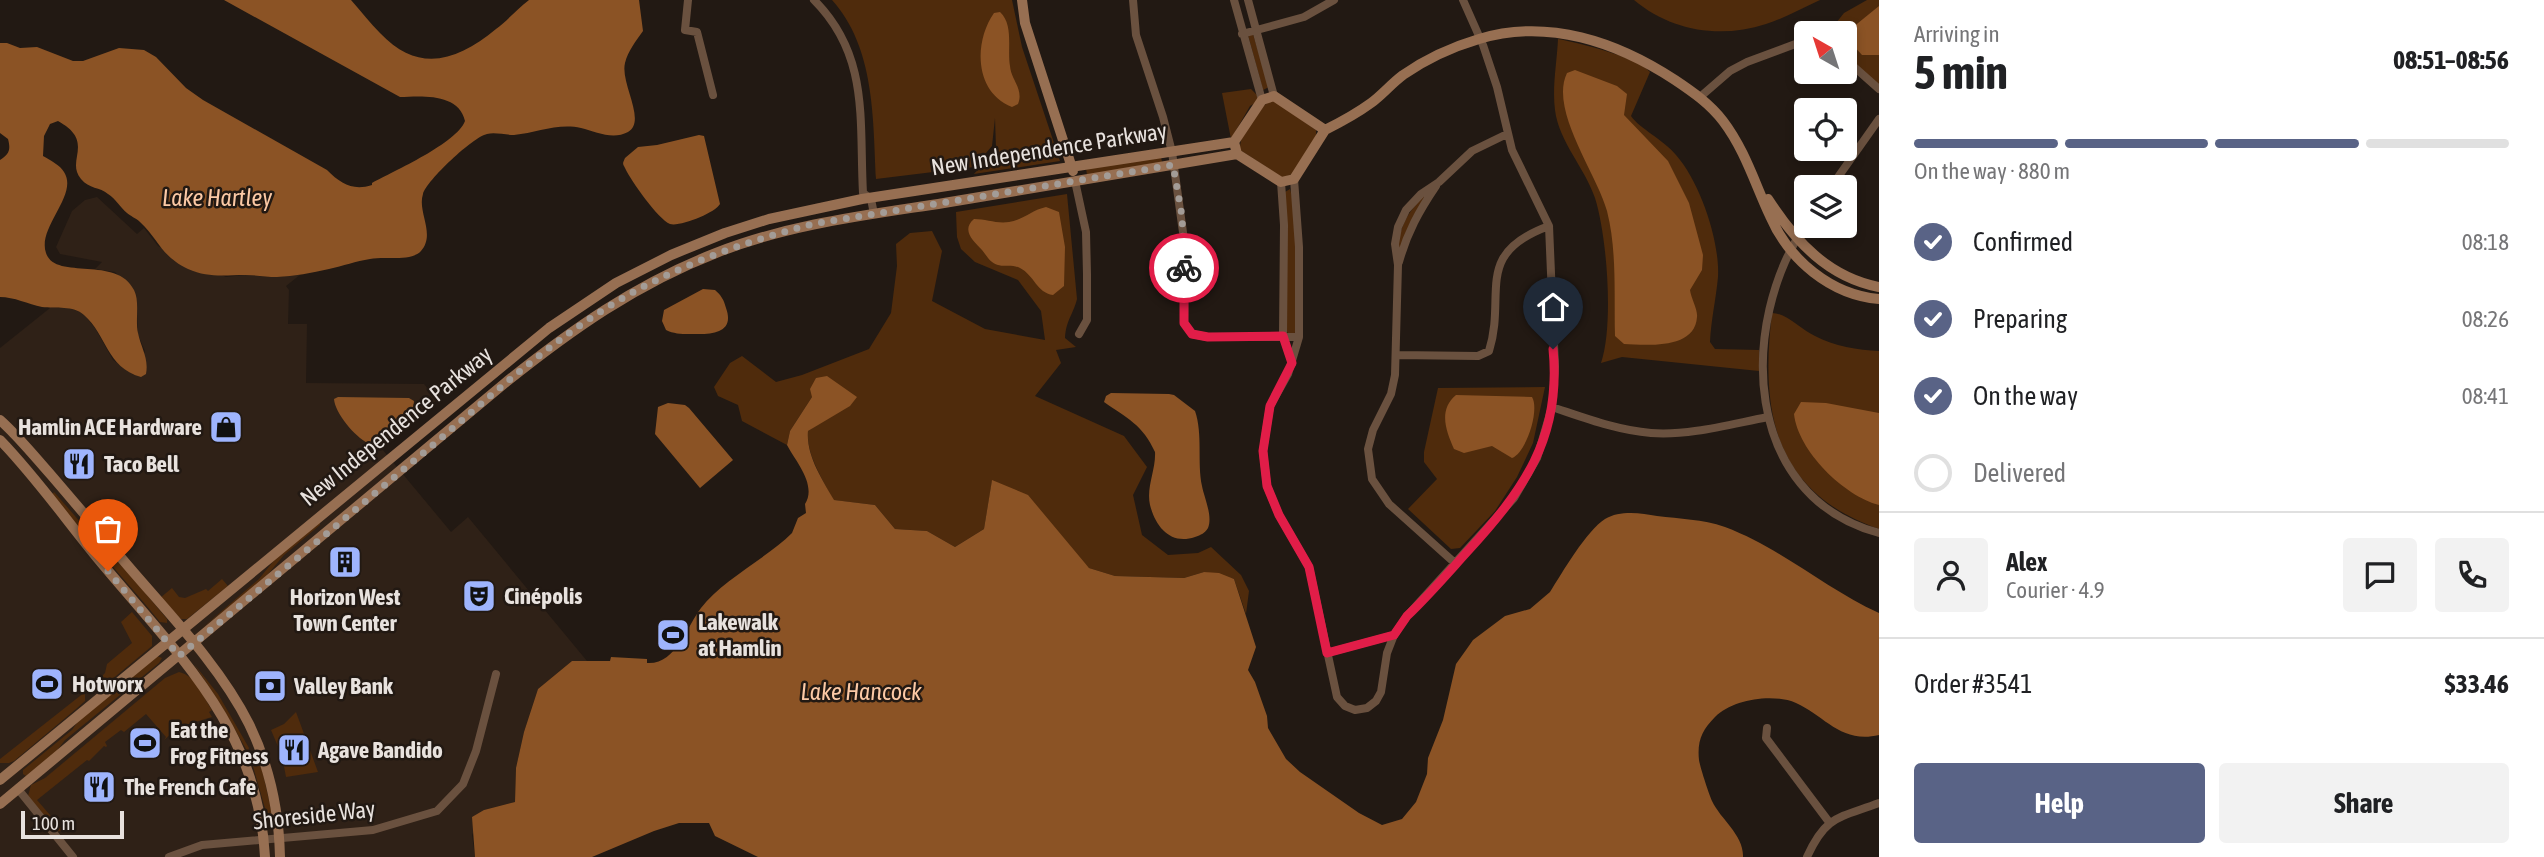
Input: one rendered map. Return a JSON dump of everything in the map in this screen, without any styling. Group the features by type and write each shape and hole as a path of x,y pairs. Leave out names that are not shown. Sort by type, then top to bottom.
{"street":[{"path":"688,0 685,30 697,32 713,95"},
{"path":"814,0 825,11 851,55 859,87 863,193 871,199 874,214"},
{"path":"1022,0 1028,36 1071,167 1086,232 1087,320 1079,334"},
{"path":"1133,0 1136,35 1172,152 1185,247 1184,323 1192,334 1208,337 1299,337"},
{"path":"1234,0 1262,100"},
{"path":"1248,0 1274,96 1325,130"},
{"path":"1242,34 1304,17 1334,0"},
{"path":"1463,0 1481,38 1497,87 1507,134 1520,168 1549,226 1555,367 1552,407 1542,445 1522,485 1504,511 1407,616 1394,635 1387,653 1379,697 1372,705 1361,709 1349,708 1337,697 1309,567 1279,515 1267,486 1263,451 1270,406 1292,363 1299,337 1299,247 1294,179 1325,130 1371,103 1420,64 1481,38 1527,31 1584,37 1609,44 1658,69 1700,97 1723,121 1743,152 1779,234 1807,267 1826,281 1858,295 1879,299"},
{"path":"1700,97 1730,71 1794,44"},
{"path":"1857,70 1879,89"},
{"path":"1274,96 1262,100 1234,142 1237,154 1281,182 1294,179"},
{"path":"1840,175 1879,118"},
{"path":"1456,564 1389,504 1372,479 1368,449 1373,430 1391,394 1396,355 1398,265 1407,236 1418,212 1439,182 1472,151 1507,134"},
{"name":"New Independence Parkway","path":"0,780 415,436 578,307 671,255 725,233 818,207 1234,142"},
{"name":"New Independence Parkway","path":"0,804 505,383 586,320 678,269 718,252 813,224 1237,154"},
{"path":"1281,182 1284,225 1283,336 1292,363"},
{"path":"1757,182 1794,234"},
{"path":"1396,355 1478,356 1489,351 1493,336 1496,273 1507,252 1528,234 1549,226"},
{"path":"1879,287 1844,277 1815,258 1797,238 1779,273 1766,321 1763,358 1768,417 1787,466 1806,490 1843,520 1879,533"},
{"path":"1552,407 1610,427 1653,433 1691,430 1768,417"},
{"path":"0,421 23,442 224,683 250,725 269,775 280,857"},
{"path":"0,440 212,698 233,733 252,785 264,838 265,857"},
{"path":"34,480 46,469"},
{"path":"1327,653 1394,635"},
{"name":"Shoreside Way","path":"169,857 202,845 373,830 437,811 463,784 496,674"},
{"path":"1767,728 1766,738 1829,822"},
{"path":"27,757 18,774 18,789 73,857"},
{"path":"1807,857 1822,828 1829,822 1879,803"}],"shaded area":[{"path":"832,0 1012,0 1022,47 1060,161 974,174 996,148 995,118 992,146 974,167 876,179 872,108 864,62 857,40"},
{"path":"1634,0 1820,0 1787,16 1749,29 1714,31 1680,25 1664,19"},
{"path":"1867,0 1879,0 1879,86 1857,65 1857,21 1838,21 1844,13"},
{"path":"1253,34 1269,87 1263,90 1248,35"},
{"path":"1558,39 1621,56 1650,72 1631,116 1676,155 1693,180 1707,213 1718,263 1710,342 1715,349 1759,350 1759,371 1622,357 1601,363 1608,304 1603,234 1591,187 1557,122 1554,92"},
{"path":"1251,89 1258,96 1257,102 1250,106 1231,139 1222,93"},
{"path":"1273,100 1316,130 1316,136 1292,174 1283,178 1240,150 1242,136 1250,121 1261,108"},
{"path":"1161,157 1162,162 1087,175 1086,168"},
{"path":"1290,189 1295,208 1294,334 1286,331 1285,192"},
{"path":"1427,192 1397,255 1405,220"},
{"path":"1067,194 1077,299 1065,338 1076,347 1056,350 1061,363 1035,396 1124,436 1147,467 1133,495 1142,535 1168,555 1198,553 1211,547 1241,575 1249,591 1246,614 1234,579 1204,572 1184,578 1115,576 1089,568 992,481 984,529 955,547 927,531 895,529 875,505 833,500 816,467 808,440 808,431 824,420 812,397 790,431 787,445 742,421 738,405 718,396 714,387 730,363 742,356 776,382 869,349 891,313 897,266 896,244 910,233 932,231 942,251 932,301 985,329 1045,340 1041,311 1018,280 975,262 961,249 957,237 956,212"},
{"path":"97,197 137,234 144,228 158,246 226,277 301,274 286,286 289,290 288,324 307,324 306,383 424,384 437,400 382,449 451,532 468,517 587,661 572,661 538,689 516,768 515,802 484,810 472,835 475,857 0,857 0,348 50,308 69,308 83,313 113,360 134,375 145,351 138,335 136,294 115,272 95,269 102,262 60,254 56,247 72,211 85,200"},
{"path":"1772,313 1783,316 1830,342 1879,351 1879,529 1844,513 1816,494 1796,471 1782,445 1773,416 1769,384"},
{"path":"1545,387 1533,443 1517,477 1495,511 1460,548 1451,549 1408,509 1437,479 1424,462 1424,452 1438,388"},
{"path":"54,492 103,548 116,558 167,619 167,623 160,622 65,511 52,495"},
{"path":"320,522 320,525 284,555 263,580 201,629 259,579 280,553"},
{"path":"222,579 228,586 187,619 181,619 160,598 172,588 179,597 185,598 206,589 208,591"},
{"path":"132,612 152,636 152,646 104,686 97,689 91,687 105,673 107,664 132,643 121,622"},
{"path":"157,656 162,658 159,663 65,740 55,753 26,776 23,774 23,770 72,730 81,717"},
{"path":"194,664 218,694 249,748 248,751 262,769 272,814 270,816 269,810 269,816 267,815 250,756"},
{"path":"179,672 190,678 199,688 212,710 209,712 212,717 179,727 164,740 166,737 146,714 124,732 121,730 105,742 106,747 37,800 63,830 56,832 28,796 31,785 45,778 165,678"},
{"path":"85,692 85,701 14,761 0,763 0,759"},
{"path":"296,712 318,772 286,777 282,756 271,730 284,724"}],"water":[{"name":"Lake Hartley","path":"224,0 351,0 395,46 409,54 438,58 467,49 500,26 529,0 639,0 643,31 628,54 624,71 634,111 633,127 628,132 616,135 572,127 555,127 514,135 487,134 462,151 426,188 422,208 427,237 417,254 404,258 370,259 316,272 277,277 210,275 195,272 179,264 140,222 111,196 87,185 81,179 76,165 78,144 75,136 58,121 50,124 44,136 43,156 60,167 67,181 63,201 47,233 46,253 52,261 61,266 114,273 126,280 134,290 138,333 146,363 146,374 141,377 121,366 92,323 80,312 0,297 0,160 7,154 9,146 8,139 0,133 0,43 20,48 37,47 73,61 83,61 119,48 144,50 156,57 186,88 203,100 353,187 372,185 424,156 450,138 465,121 461,112 448,101 429,97 400,97"},
{"path":"1879,6 1879,55 1862,55 1857,50 1857,24"},
{"path":"1000,12 1007,24 1011,71 1019,94 1018,104 1012,107 991,91 981,66 987,25 994,13"},
{"path":"1575,70 1617,86 1627,94 1624,115 1668,161 1689,203 1703,255 1702,270 1690,290 1697,314 1694,328 1679,340 1656,345 1624,344 1615,336 1614,257 1607,211 1576,142 1564,105 1563,88 1567,73"},
{"path":"704,136 720,204 697,218 670,224 645,199 623,162 638,147"},
{"path":"1046,207 1059,212 1065,247 1064,286 1053,295 1043,291 1020,268 993,263 968,231 974,219 1009,222"},
{"path":"703,289 715,290 722,298 728,315 726,326 718,332 706,334 682,334 666,330 662,321 664,310"},
{"name":"Lake Hancock","path":"827,376 857,397 850,406 808,431 812,458 834,500 875,505 895,529 927,531 955,547 984,529 992,480 1028,495 1089,568 1115,576 1184,578 1204,572 1219,573 1234,579 1256,647 1248,670 1267,716 1268,728 1286,759 1300,772 1359,813 1382,825 1402,819 1416,802 1427,774 1428,758 1443,720 1456,664 1473,640 1505,616 1530,609 1550,592 1590,532 1605,519 1617,514 1644,514 1725,527 1765,546 1879,613 1879,735 1854,736 1796,703 1776,698 1742,702 1715,717 1701,736 1699,760 1712,801 1740,842 1743,857 758,857 715,836 709,823 679,823 592,857 475,857 472,817 484,810 515,802 516,768 538,689 572,661 610,661 611,657 647,659 647,663 666,658 680,643 710,598 792,533 798,518 806,513 805,504 809,489 804,474 787,445 790,431 812,397 810,389 816,378"},
{"path":"1111,393 1174,395 1195,411 1199,429 1201,477 1209,518 1208,528 1203,534 1179,539 1166,533 1156,521 1149,498 1155,452 1140,429 1104,402 1106,396"},
{"path":"1456,395 1532,397 1533,421 1527,440 1517,454 1512,458 1492,446 1464,453 1454,449 1446,428 1445,414 1450,401"},
{"path":"409,398 414,401 413,411 376,441 368,443 346,424 335,405 334,399"},
{"path":"1801,402 1826,403 1879,413 1879,505 1865,500 1838,482 1813,457 1797,428 1794,414"},
{"path":"668,403 689,408 733,460 700,488 655,434 658,407"},
{"name":"Lakewalk at Hamlin","path":"668,621 681,629 670,648 664,647 667,632 662,625"}],"way so far":[{"path":"108,571 179,656 505,383 586,320 678,269 718,252 771,235 813,224 1173,165 1182,216 1184,268"}],"place":[{"name":"Hamlin ACE Hardware","path":"226,427"},
{"name":"Taco Bell","path":"79,464"},
{"name":"Horizon West Town Center","path":"345,562"},
{"name":"Cinépolis","path":"479,596"},
{"name":"Lakewalk at Hamlin","path":"673,635"},
{"name":"Hotworx","path":"47,684"},
{"name":"Valley Bank","path":"270,686"},
{"name":"Eat the Frog Fitness","path":"145,743"},
{"name":"Agave Bandido","path":"294,750"},
{"name":"The French Cafe","path":"99,787"}],"route":[{"path":"1184,268 1184,323 1192,334 1208,337 1283,336 1292,363 1270,406 1263,451 1267,486 1279,515 1309,567 1327,653 1394,635 1407,616 1514,498 1537,458 1546,430 1552,407 1555,367 1553,349"}]}
